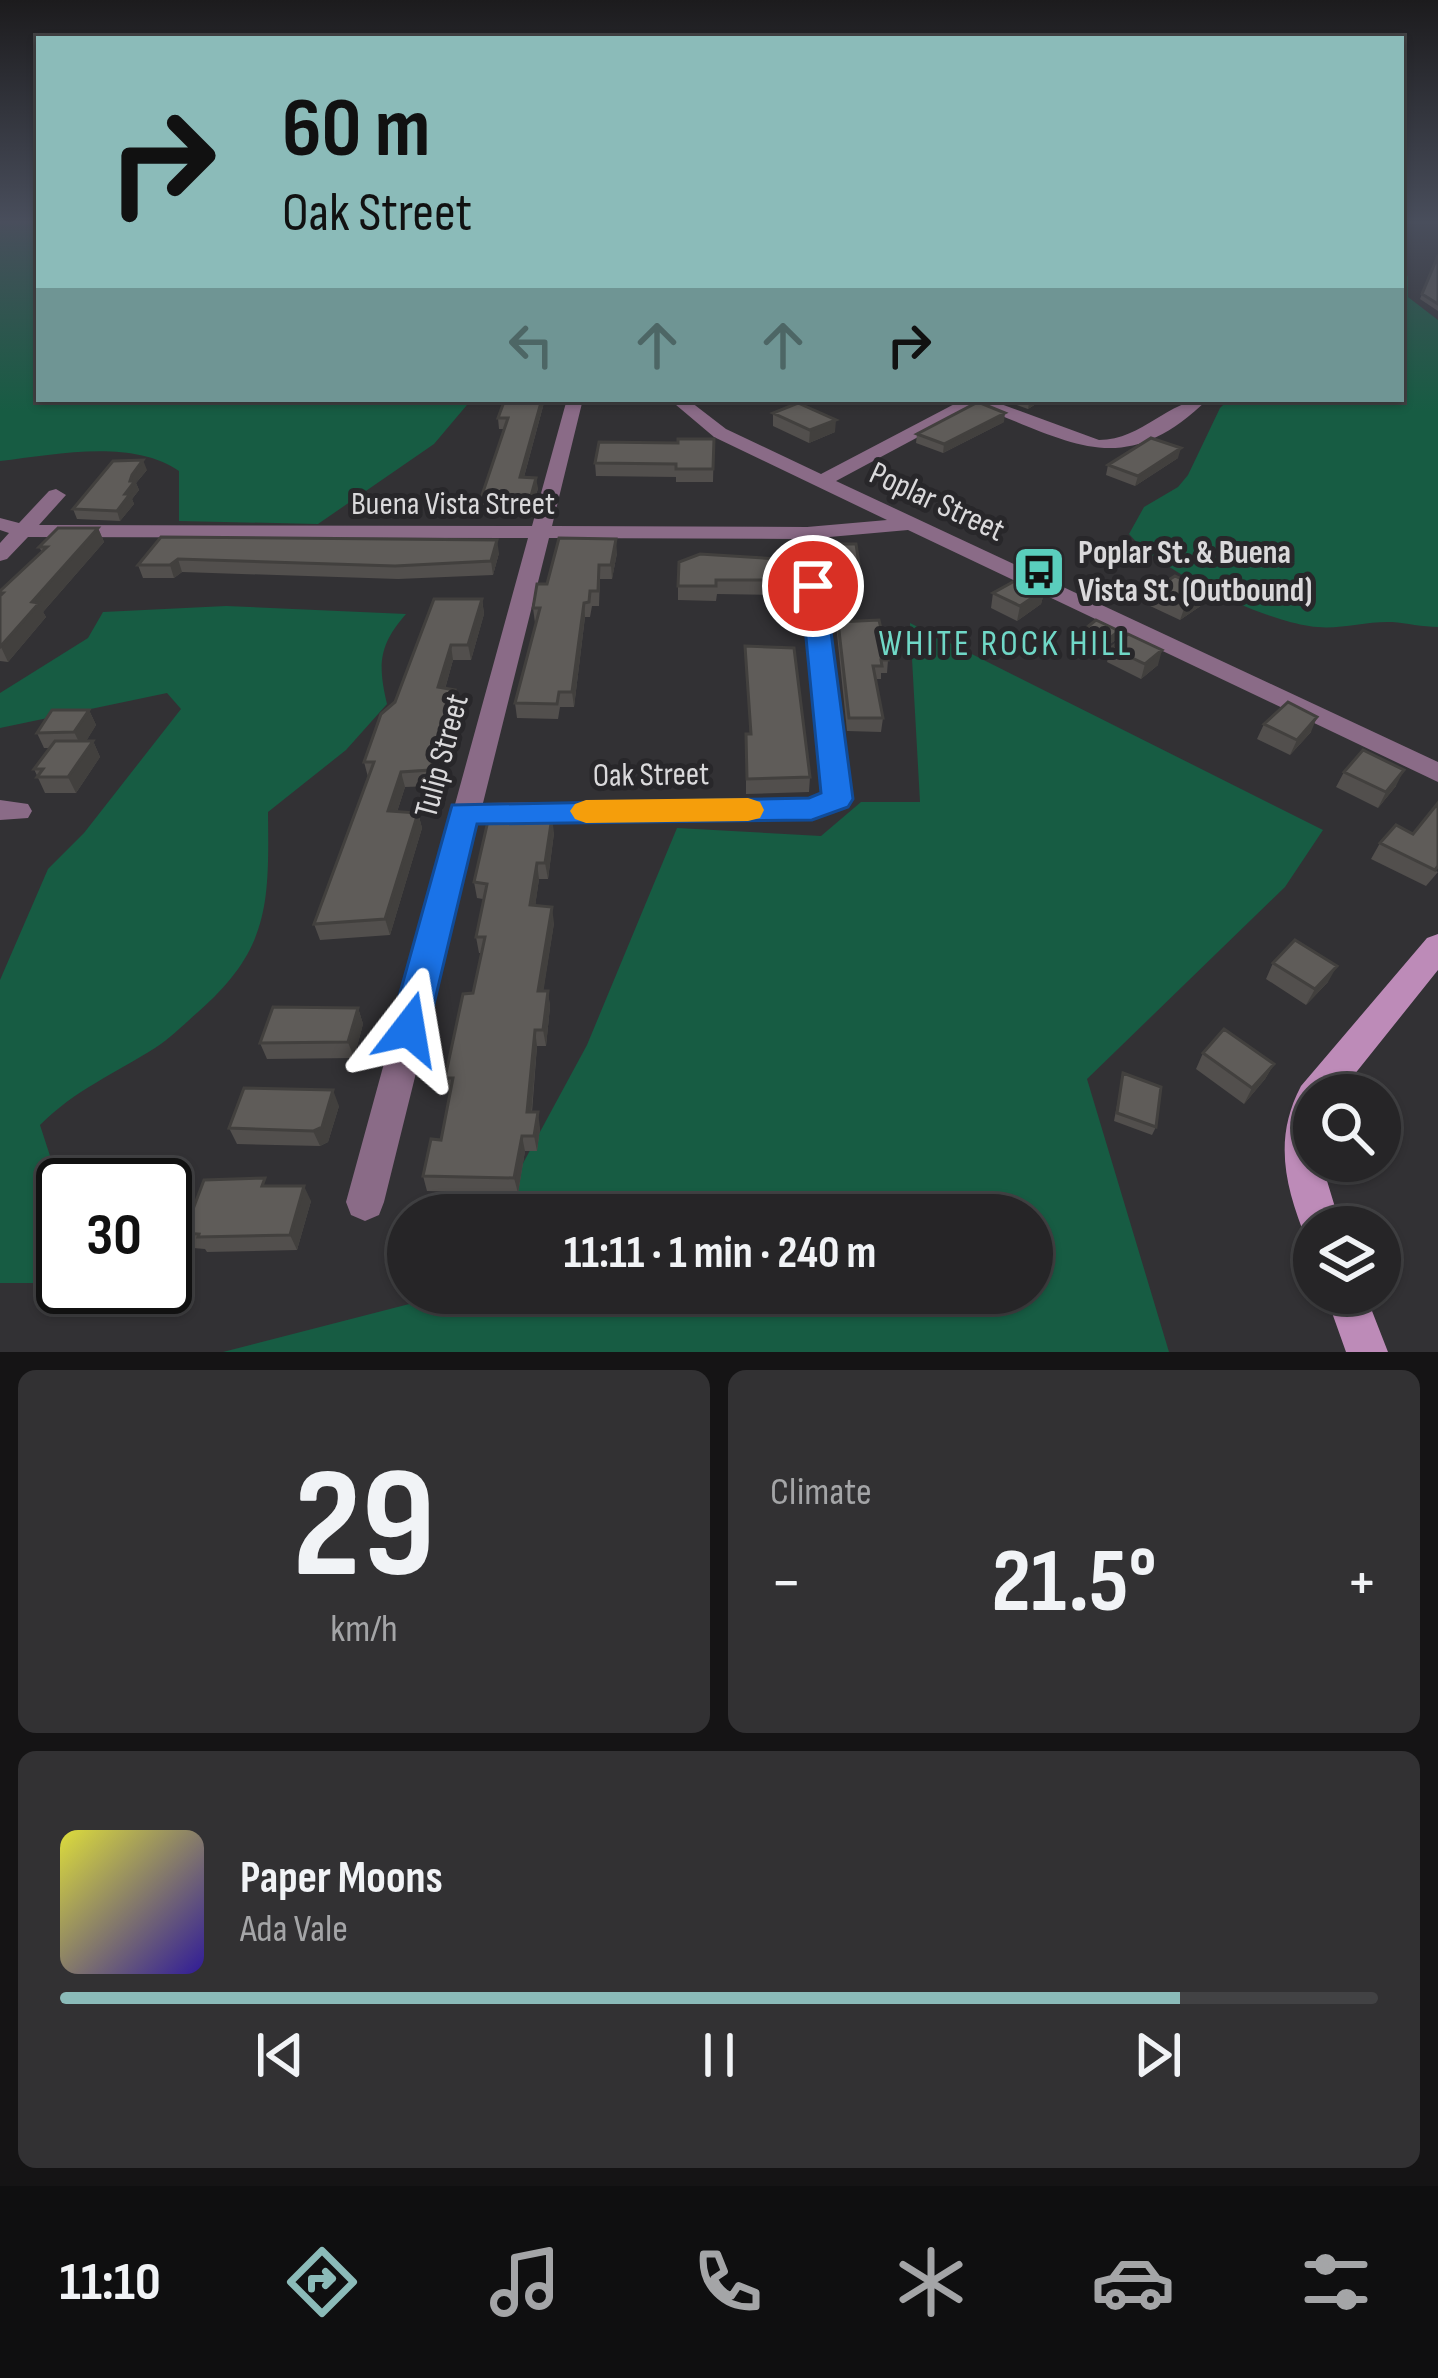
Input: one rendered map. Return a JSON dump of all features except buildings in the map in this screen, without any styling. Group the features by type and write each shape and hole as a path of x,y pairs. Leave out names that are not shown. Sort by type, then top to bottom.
{"main road":[{"path":"1333,1074 1438,947"},
{"path":"1353,1314 1367,1352"}],"street":[{"name":"Tulip Street","path":"365,1202 574,402"},
{"name":"Poplar Street","path":"681,402 720,433 819,482 1438,772"},
{"path":"819,482 967,402"},
{"path":"981,402 1097,445 1117,447 1132,445 1196,402"},
{"path":"0,555 56,495"},
{"name":"Buena Vista Street","path":"0,524 23,532 538,534 807,533 906,524"},
{"name":"Oak Street","path":"464,813 812,809 837,799 807,533"}],"green space":[{"path":"0,285 36,285 36,402 469,402 434,444 318,524 179,521 179,471 138,455 92,451 0,461"},
{"path":"1404,285 1408,285 1408,297 1438,320 1438,627 1392,622 1320,627 1288,622 1187,578 1129,534 1144,507 1178,487 1188,475 1226,402 1404,402"},
{"path":"226,606 406,614 385,646 382,678 387,704 346,750 268,812 265,899 252,945 239,967 222,989 161,1044 81,1092 40,1125 51,1158 36,1158 36,1283 0,1283 0,980 48,869 84,833 181,709 167,693 0,728 0,693 88,638 103,612"},
{"path":"910,623 1323,830 1285,887 1087,1079 1169,1352 223,1352 387,1310 387,1314 1053,1314 1053,1194 506,1194 587,1045 677,828 821,836 861,802 920,802"}],"slow traffic":[{"path":"586,811 748,810"}],"place":[{"name":"Poplar St. & Buena Vista St. (Outbound)","path":"1039,572"}],"district":[{"name":"WHITE ROCK HILL","path":"1006,644"}],"route":[{"path":"409,1029 464,813 812,809 837,799 813,586"}]}
